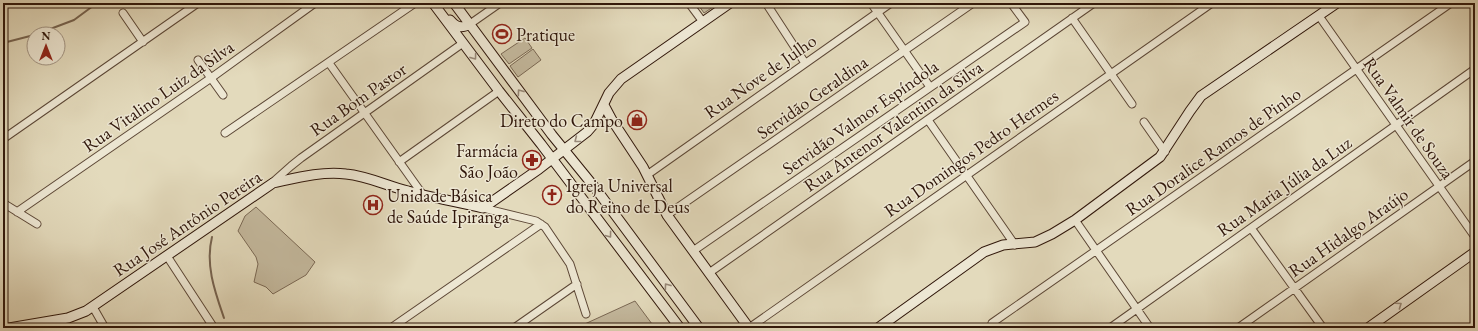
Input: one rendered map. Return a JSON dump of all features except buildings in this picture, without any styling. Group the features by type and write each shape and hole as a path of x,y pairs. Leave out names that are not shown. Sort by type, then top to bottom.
{"main road":[{"path":"433,3 680,328"},
{"path":"437,3 456,26 463,27 470,24"},
{"path":"454,3 564,151 596,189 698,327"},
{"path":"483,208 583,136 594,124 609,93 621,79 730,3"},
{"path":"878,328 984,252 997,247 1035,242 1075,220 1154,162 1165,152 1201,96 1337,3"},
{"path":"604,105 647,175 657,198 667,215 749,328"},
{"name":"Rua José Antônio Pereira","path":"9,328 74,317 93,307 273,183 300,177 345,173 363,176 398,188 483,208"},
{"path":"1368,328 1475,252"},
{"path":"664,308 667,300 671,299 688,321 698,327"}],"street":[{"path":"3,139 198,3"},
{"name":"Rua Vitalino Luiz da Silva","path":"17,212 211,78 315,3"},
{"path":"225,133 329,63 414,3"},
{"path":"470,24 500,3"},
{"path":"689,3 703,22"},
{"path":"766,3 805,63"},
{"path":"871,3 930,87"},
{"name":"Rua Nove de Julho","path":"647,175 891,3"},
{"name":"Servidão Geraldina","path":"667,215 973,3"},
{"name":"Servidão Valmor Espíndola","path":"693,251 1025,22 1011,3"},
{"name":"Rua Antenor Valentim da Silva","path":"709,273 1094,3"},
{"name":"Rua Domingos Pedro Hermes","path":"749,328 1212,3"},
{"name":"Rua Doralice Ramos de Pinho","path":"992,323 1452,3"},
{"path":"123,13 143,42"},
{"name":"Rua Valmir de Souza","path":"1320,16 1475,237"},
{"path":"1072,18 1132,104"},
{"name":"Rua Bom Pastor","path":"273,183 290,166 463,43"},
{"path":"198,60 223,95"},
{"path":"329,63 422,194"},
{"name":"Rua Maria Júlia da Luz","path":"1110,328 1475,69"},
{"path":"400,162 499,91"},
{"path":"928,120 1015,245"},
{"path":"1144,122 1165,152"},
{"name":"Rua Hidalgo Araújo","path":"1238,328 1475,161"},
{"path":"3,203 37,224"},
{"path":"483,208 541,224 566,257 577,284 586,314"},
{"path":"1075,220 1150,328"},
{"path":"391,328 402,325 541,224"},
{"path":"1251,228 1323,328"},
{"path":"167,256 214,328"},
{"path":"514,328 577,284"},
{"path":"93,307 105,328"}],"shaded area":[{"path":"697,3 719,3 704,13"},
{"path":"525,38 532,48 509,64 501,54"},
{"path":"533,49 541,60 518,77 510,66"},
{"path":"256,207 315,262 306,275 273,294 266,287 254,282 258,264 256,257 238,231 245,216"},
{"path":"635,301 655,328 576,328"}],"waterway":[{"path":"58,26 74,20 97,3"},
{"path":"3,43 26,37"},
{"path":"212,237 210,247 210,268 214,288 224,318"}],"place":[{"name":"Pratique","path":"502,34"},
{"name":"Direto do Campo","path":"637,120"},
{"name":"Farmácia São João","path":"532,160"},
{"name":"Igreja Universal do Reino de Deus","path":"552,195"},
{"name":"Unidade Básica de Saúde Ipiranga","path":"373,205"}]}
